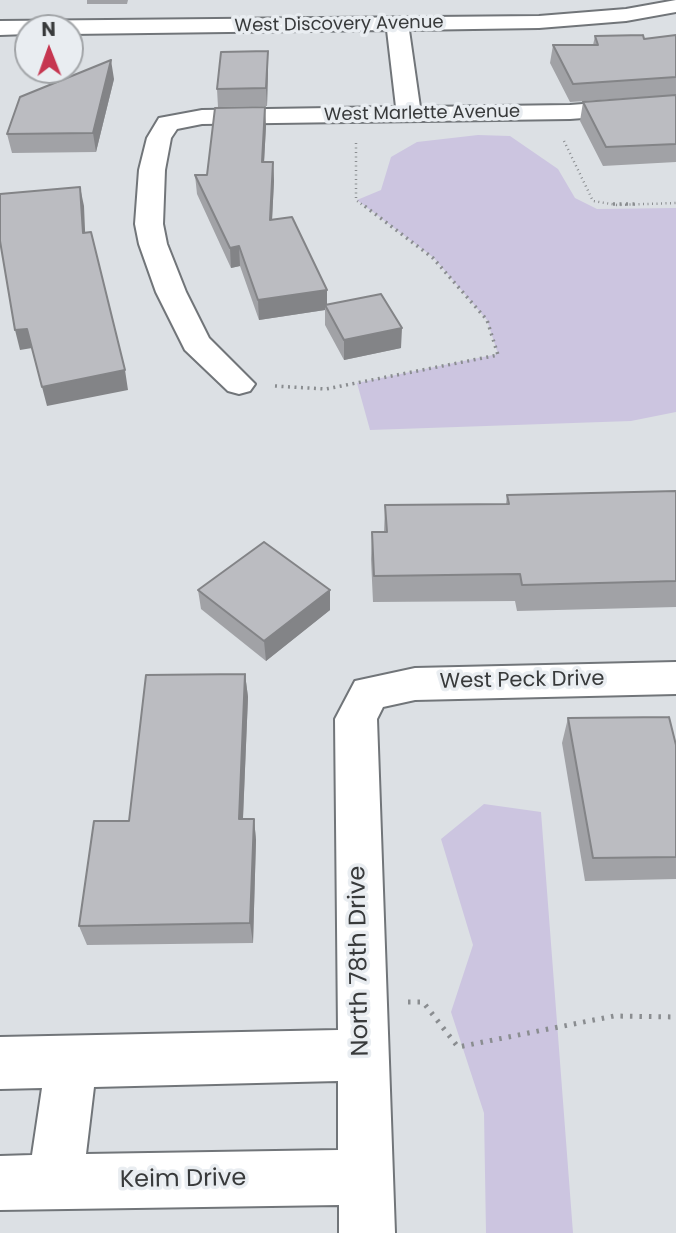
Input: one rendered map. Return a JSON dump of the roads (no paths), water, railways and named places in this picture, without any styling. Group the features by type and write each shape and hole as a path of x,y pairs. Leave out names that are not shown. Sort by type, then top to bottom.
{"street":[{"path":"173,27 178,0"},
{"name":"West Discovery Avenue","path":"0,28 397,25 587,19 676,6"},
{"path":"397,25 409,114"},
{"name":"West Marlette Avenue","path":"239,384 196,343 171,292 153,244 149,204 152,170 159,138 168,123 202,117 550,112 676,104"},
{"name":"West Peck Drive","path":"369,693 415,684 676,678"},
{"name":"North 78th Drive","path":"367,1233 356,719 369,693"},
{"path":"0,1063 362,1055"},
{"path":"55,1182 71,1062"},
{"name":"Keim Drive","path":"0,1183 365,1177"}]}
